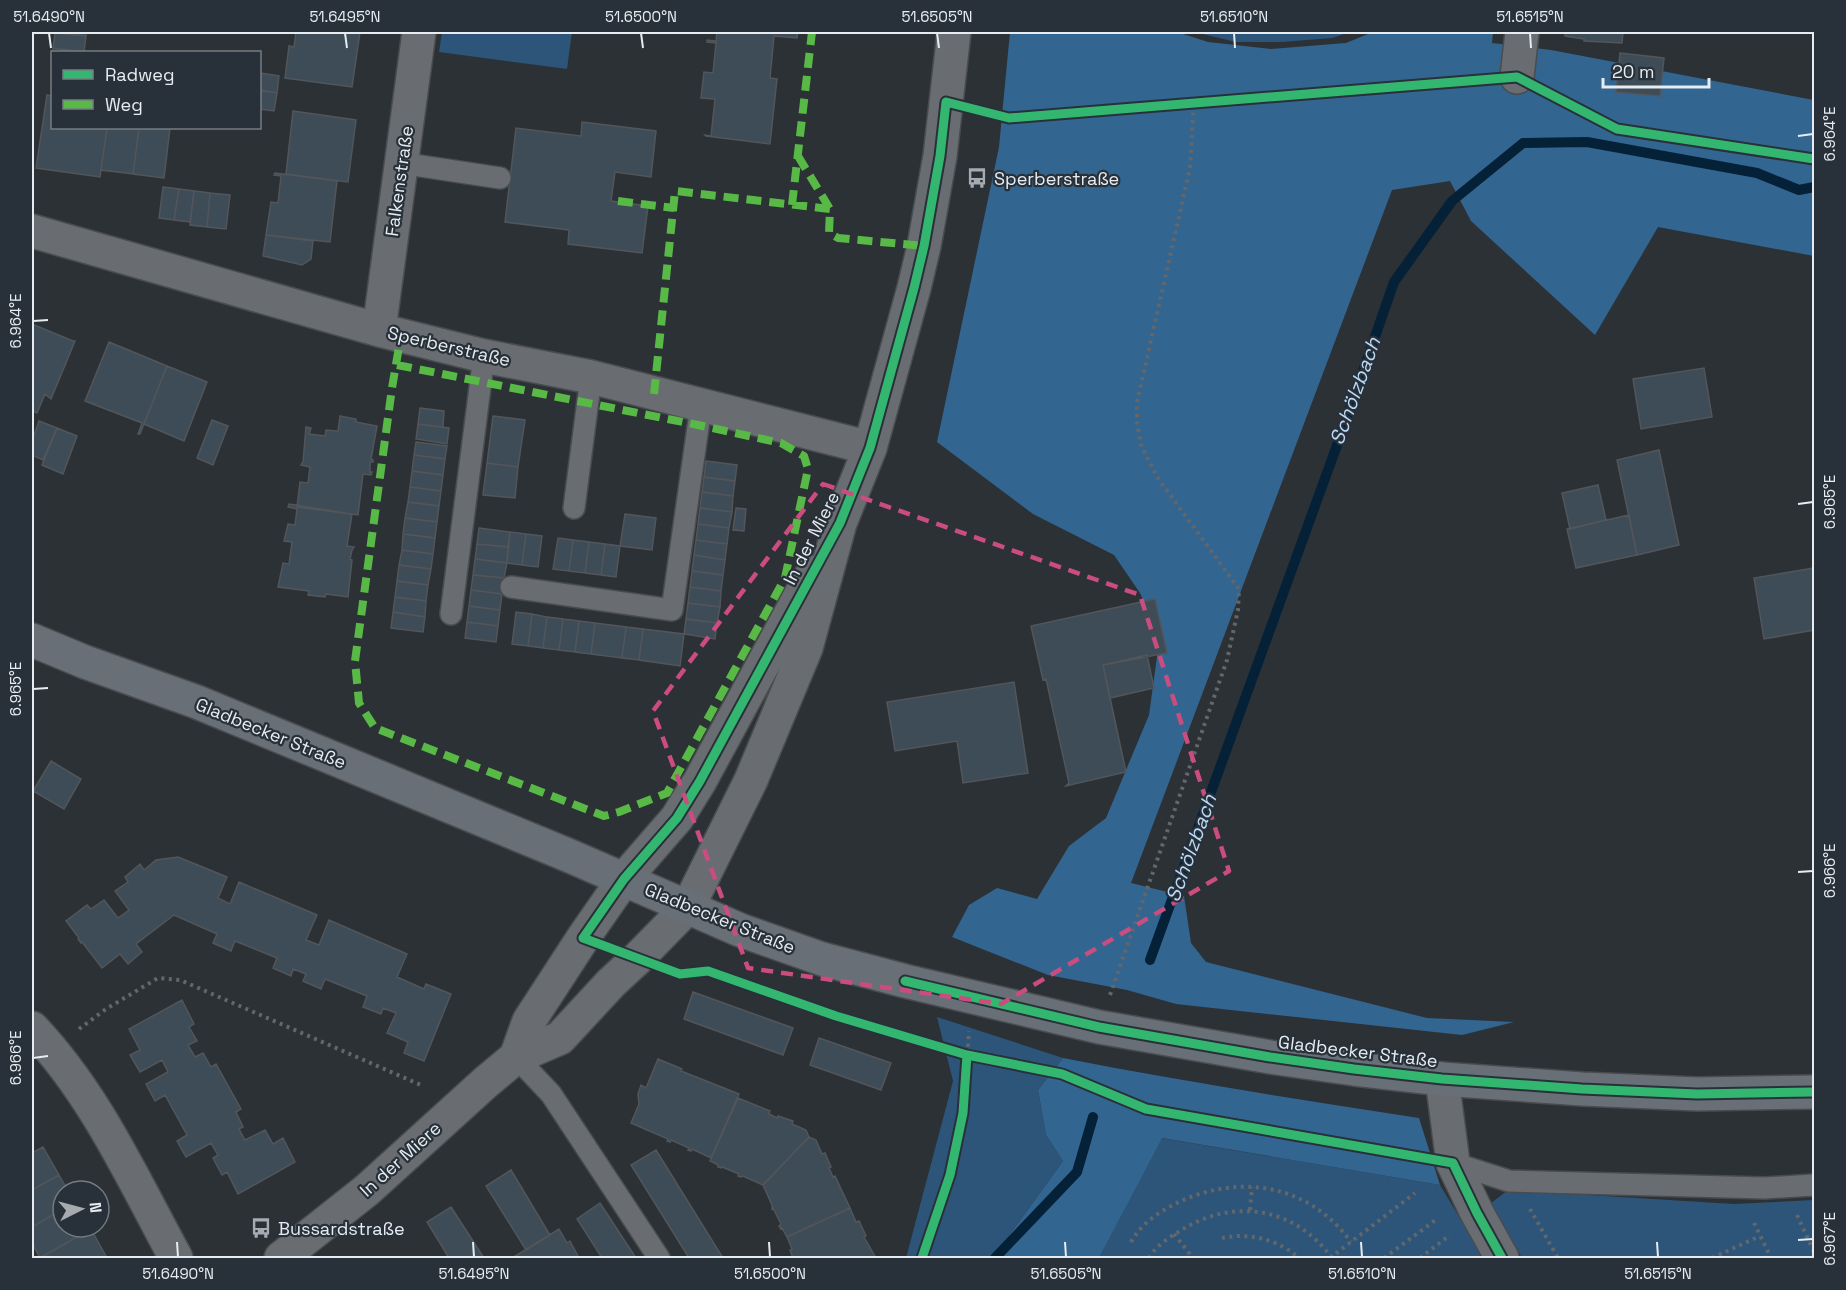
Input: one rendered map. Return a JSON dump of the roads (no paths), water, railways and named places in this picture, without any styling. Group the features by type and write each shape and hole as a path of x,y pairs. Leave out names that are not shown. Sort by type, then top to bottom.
{"main road":[{"name":"Gladbecker Straße","path":"32,640 85,663 197,702 624,879 740,930 822,959 1099,1027 1354,1070 1582,1089 1697,1094 1815,1092"}],"street":[{"name":"Falkenstraße","path":"379,330 419,32"},
{"name":"In der Miere","path":"281,1258 367,1190 516,1057 560,1038 610,983 688,907 751,780 806,648 840,523 870,448 926,236 940,156 954,32"},
{"path":"1517,77 1522,32"},
{"name":"Sperberstraße","path":"32,231 379,330 484,356 591,377 870,448"},
{"name":"In der Miere","path":"516,1057 529,1021 624,879 677,818 700,781 840,523"},
{"path":"41,1039 91,1103 176,1258"},
{"name":"Gladbecker Straße","path":"1442,1078 1453,1163 1502,1258"}],"lane":[{"path":"401,163 500,178"},
{"path":"451,615 484,356"},
{"path":"574,508 591,377"},
{"path":"511,587 672,610 701,406"},
{"path":"516,1057 551,1094 568,1118 658,1258"},
{"path":"1453,1163 1509,1181 1765,1188 1815,1185"}],"waterway":[{"name":"Schölzbach","path":"1150,960 1394,282 1452,201 1523,143 1587,142 1757,173 1799,190 1814,187"},
{"name":"Schölzbach","path":"995,1258 1077,1172 1093,1117"}],"place":[{"name":"Sperberstraße","path":"977,178"},
{"name":"Bussardstraße","path":"261,1228"}]}
